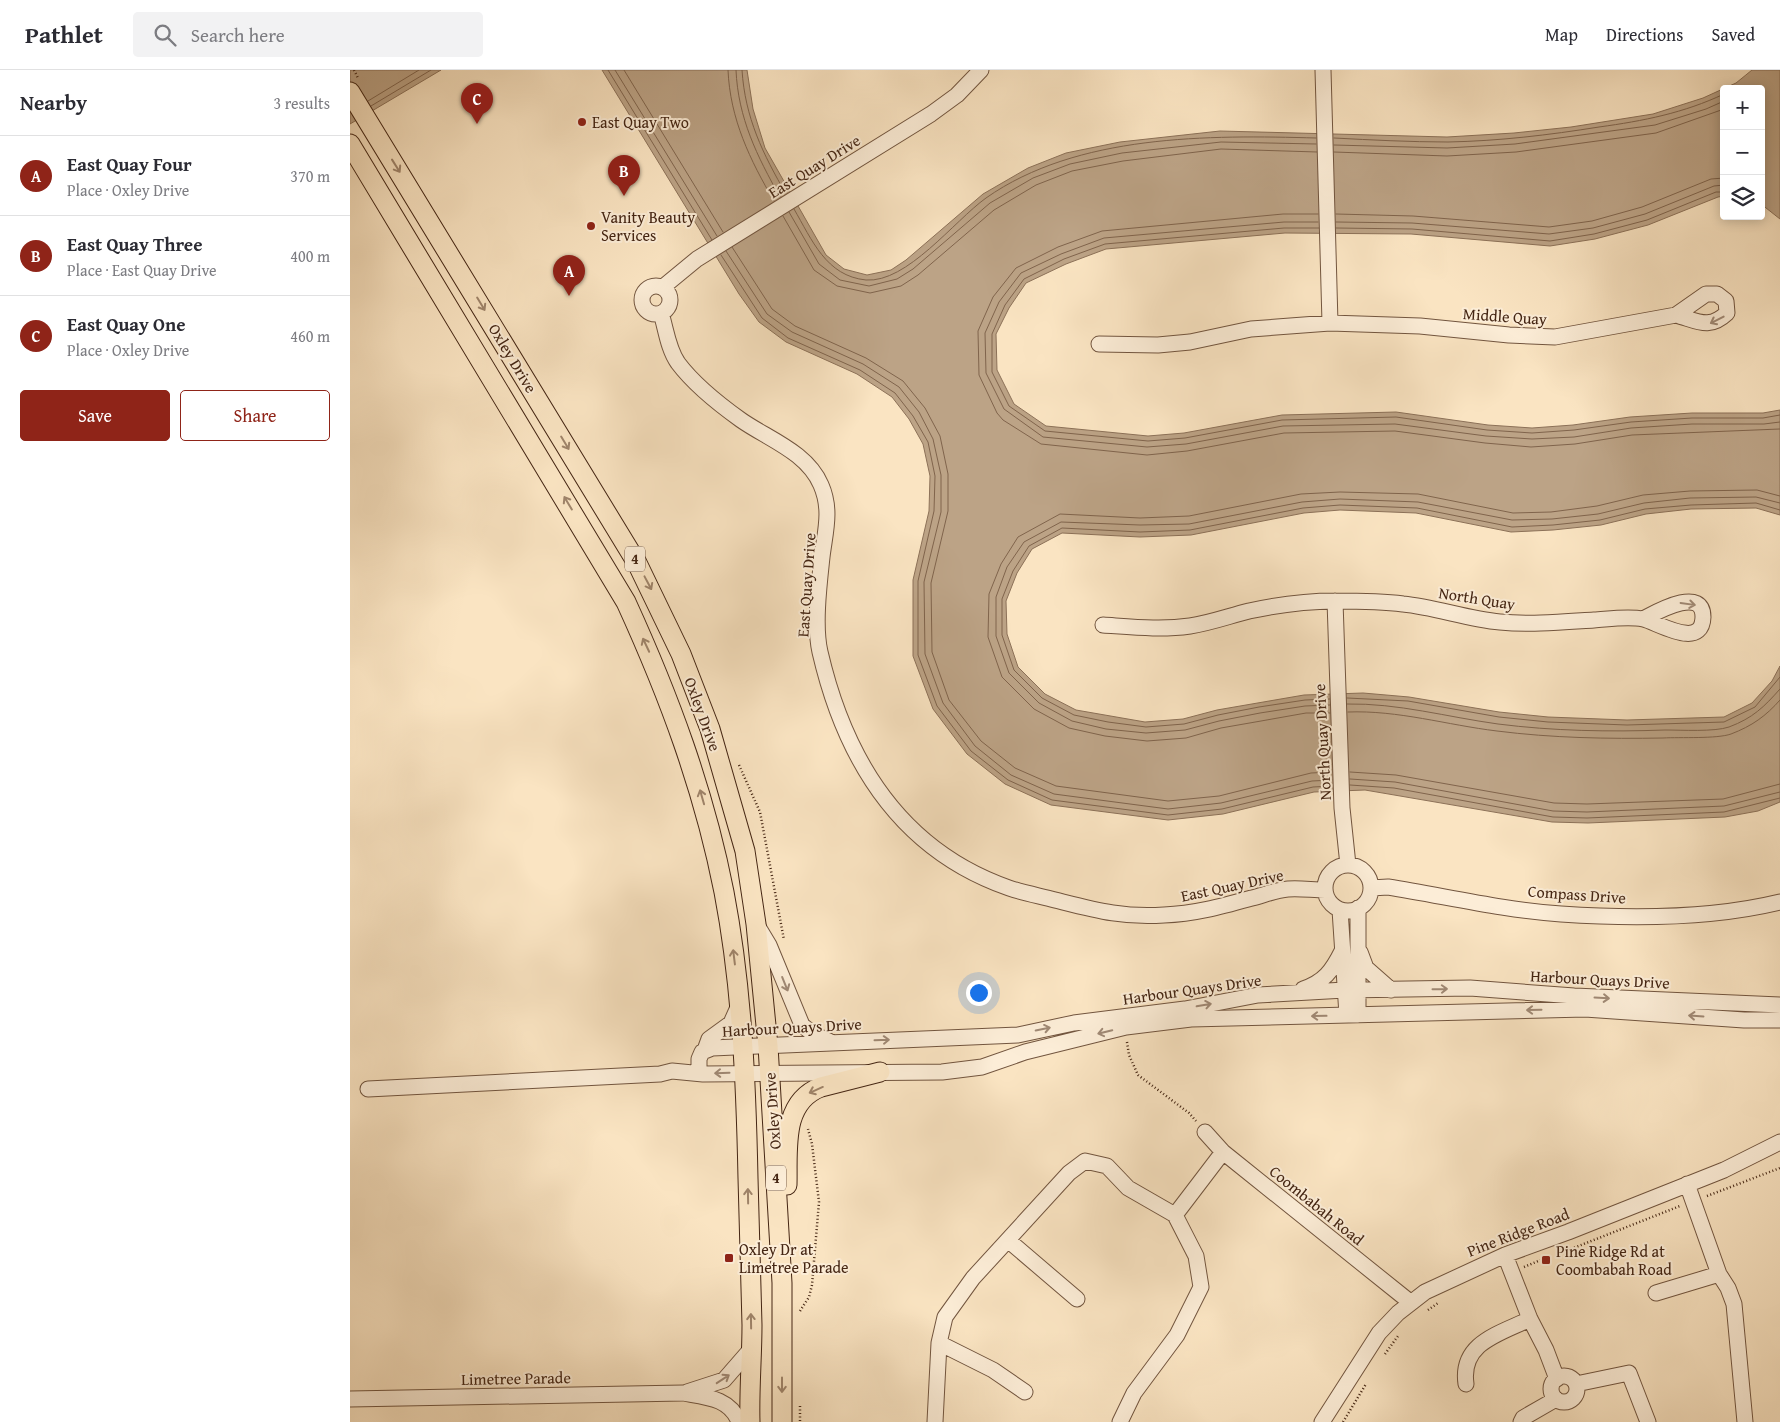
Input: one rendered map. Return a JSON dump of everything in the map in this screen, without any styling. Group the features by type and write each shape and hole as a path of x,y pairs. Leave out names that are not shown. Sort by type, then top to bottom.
{"main road":[{"name":"Oxley Drive","path":"350,92 623,539 657,601 695,687 719,756 748,866 756,924 768,1046 782,1284 782,1422"},
{"name":"Oxley Drive","path":"350,144 609,570 655,665 691,761 711,830 724,894 746,1072 752,1349 750,1422"},
{"path":"782,1284 789,1127 794,1108 813,1090 880,1072"}],"street":[{"name":"East Quay Drive","path":"663,288 697,259 932,114 957,95 981,70"},
{"path":"1324,70 1330,323"},
{"path":"649,287 663,288 669,293 668,309 661,313 648,311 644,307 642,299 649,287"},
{"name":"East Quay Drive","path":"661,313 671,350 678,363 717,402 796,455 815,473 822,487 829,516 822,557 818,605 819,648 833,704 857,757 880,794 917,835 959,865 1009,888 1116,915 1162,916 1199,912 1287,889 1325,890"},
{"name":"Middle Quay","path":"1099,344 1158,345 1190,342 1251,329 1330,323 1420,326 1509,335 1555,337 1676,315"},
{"name":"North Quay","path":"1103,625 1161,629 1192,626 1250,611 1302,602 1335,601 1402,604 1498,622 1643,619"},
{"name":"North Quay Drive","path":"1335,601 1336,675 1342,808 1348,864"},
{"path":"1348,864 1357,866 1365,872 1370,880 1371,888 1367,900 1358,908 1350,911 1340,910 1331,904 1325,890 1328,875 1334,869 1348,864"},
{"name":"Compass Drive","path":"1371,888 1388,887 1559,914 1621,916 1746,910 1780,902"},
{"path":"1351,990 1358,942 1358,908"},
{"path":"1340,910 1343,949 1351,990 1352,1015"},
{"path":"756,924 769,945 802,1025 813,1034 833,1042"},
{"path":"1358,942 1366,968 1391,990"},
{"path":"1292,993 1325,978 1334,968 1343,949"},
{"name":"Harbour Quays Drive","path":"1780,1005 1574,996 1470,988 1351,990 1258,995 1185,1009 1074,1023 1018,1035 833,1042 706,1050 702,1052 699,1059 699,1073 942,1072 982,1067 1025,1052 1135,1026 1190,1019 1585,1009 1744,1020 1780,1020"},
{"path":"706,1050 709,1039 731,1023 739,1005"},
{"path":"368,1089 660,1074 672,1071 699,1073"},
{"name":"Coombabah Road","path":"1205,1132 1223,1152 1410,1302"},
{"name":"Pine Ridge Road","path":"1326,1420 1372,1342 1387,1324 1410,1302 1444,1282 1505,1254 1568,1232 1738,1164 1780,1142"},
{"path":"1175,1215 1223,1152"},
{"path":"935,1422 939,1343 945,1317 973,1278 1069,1174 1084,1161 1107,1166 1128,1188 1175,1215 1196,1256 1201,1287 1177,1335 1134,1393 1120,1422"},
{"path":"1687,1184 1719,1274 1728,1288 1734,1304 1745,1422"},
{"path":"1008,1241 1077,1299"},
{"path":"1505,1254 1530,1319 1546,1350 1557,1379"},
{"path":"1656,1293 1719,1274"},
{"path":"1466,1384 1464,1373 1472,1351 1484,1342 1530,1319"},
{"path":"939,1343 993,1370 1025,1392"},
{"name":"Limetree Parade","path":"683,1393 724,1380 752,1349"},
{"path":"1576,1384 1629,1373 1648,1422"},
{"path":"1567,1377 1576,1384 1577,1392 1572,1399 1564,1402 1556,1399 1551,1388 1557,1379 1567,1377"},
{"name":"Limetree Parade","path":"350,1399 683,1393 726,1404 732,1409 740,1422"},
{"path":"1521,1422 1523,1418 1556,1399"}],"path":[{"path":"1126,1038 1129,1055 1138,1075 1189,1113 1205,1132"},
{"path":"1560,1250 1571,1249 1780,1168"},
{"path":"1511,1272 1543,1260 1550,1253"},
{"path":"1424,1312 1441,1302"},
{"path":"1379,1361 1401,1332"},
{"path":"1343,1422 1370,1376"}],"water":[{"path":"350,70 441,70 350,124"},
{"path":"602,70 747,70 753,109 765,148 826,255 844,269 867,275 891,270 906,260 983,194 1028,168 1066,153 1120,142 1220,131 1447,137 1514,133 1571,127 1653,114 1703,98 1720,90 1720,197 1648,225 1595,239 1550,246 1411,234 1285,233 1106,249 1066,264 1026,283 1009,308 996,334 997,370 1014,404 1046,426 1148,436 1184,433 1282,415 1396,412 1488,425 1532,428 1573,425 1630,417 1692,413 1763,413 1780,410 1780,515 1756,508 1691,509 1646,514 1601,525 1511,532 1416,513 1340,510 1304,513 1191,535 1140,537 1062,533 1032,549 1017,573 1006,601 1007,634 1018,667 1045,694 1076,710 1145,722 1183,719 1217,710 1304,695 1363,693 1409,697 1499,712 1548,717 1627,720 1724,717 1752,703 1772,681 1780,666 1780,802 1758,811 1725,817 1588,823 1552,822 1365,790 1314,792 1223,814 1168,820 1051,805 1005,784 967,754 933,709 913,656 913,580 929,511 930,476 923,444 909,419 892,397 857,374 786,342 759,322 739,294"},
{"path":"1752,70 1780,70 1780,219 1765,207 1765,85 1732,85"}],"place":[{"name":"East Quay Two","path":"582,122"},
{"name":"East Quay One","path":"477,124"},
{"name":"East Quay Three","path":"624,196"},
{"name":"Vanity Beauty Services","path":"591,226"},
{"name":"East Quay Four","path":"569,296"},
{"name":"Oxley Dr at Limetree Parade","path":"729,1258"},
{"name":"Pine Ridge Rd at Coombabah Road","path":"1546,1260"}]}
